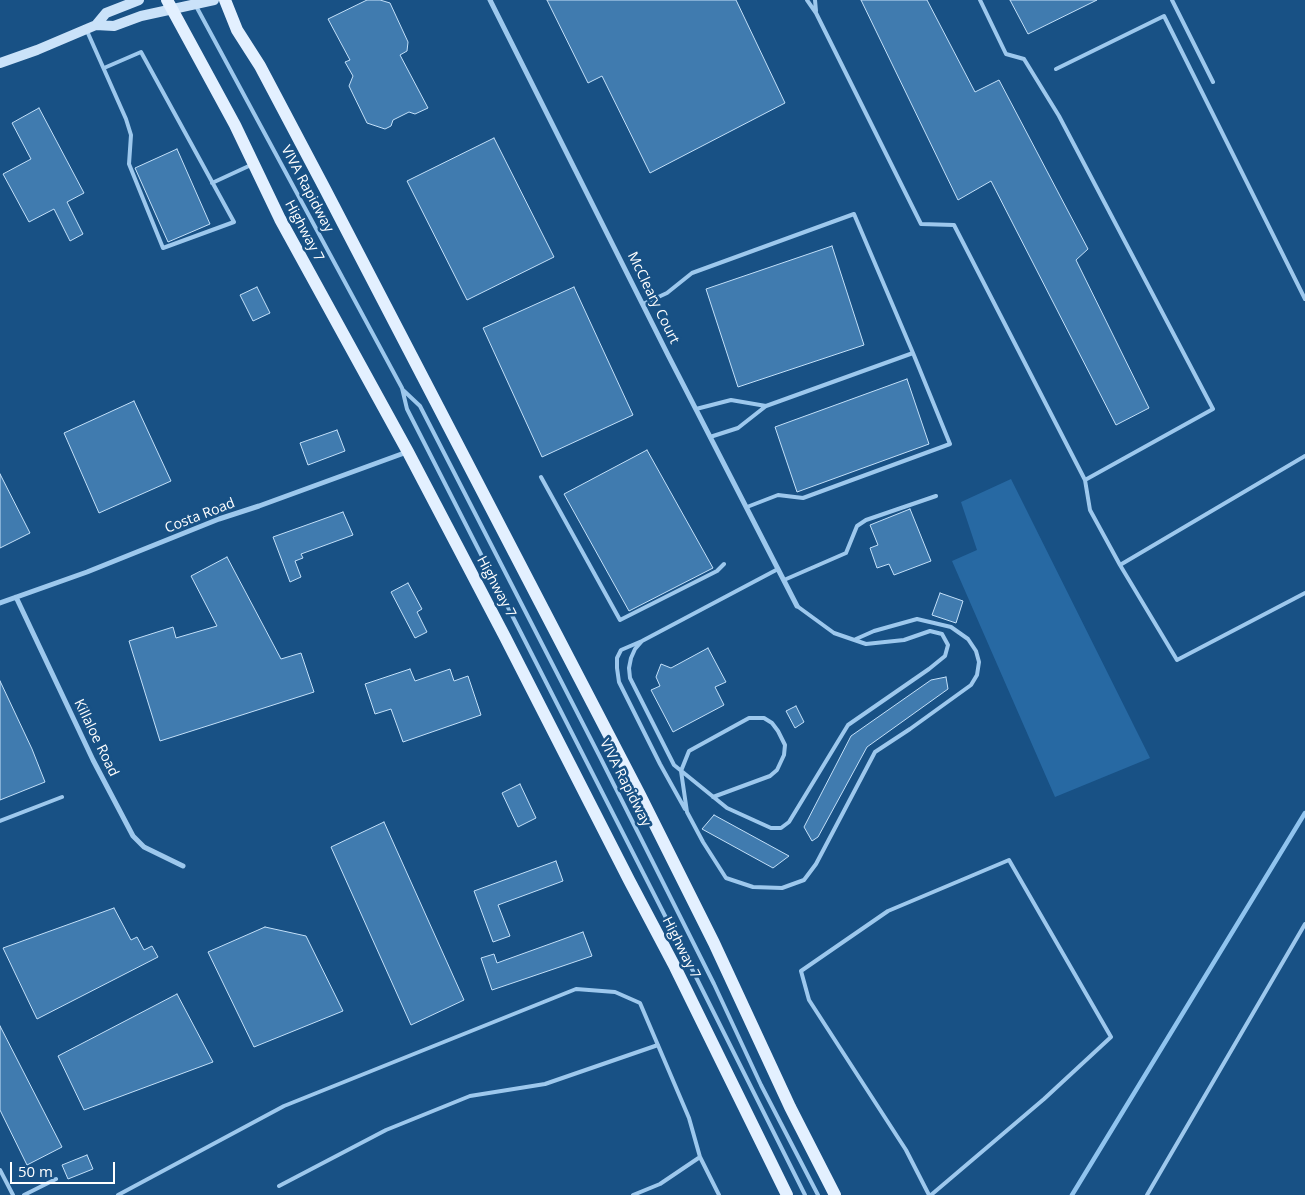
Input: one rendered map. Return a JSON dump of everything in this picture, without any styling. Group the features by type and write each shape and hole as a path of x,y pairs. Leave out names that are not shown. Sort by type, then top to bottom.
{"main road":[{"path":"225,0 237,30 260,66 640,795 714,944 790,1107 835,1195"},
{"name":"Highway 7","path":"169,5 235,125 280,218 408,452 510,645 675,967 787,1195"}],"street":[{"path":"96,25 106,13 139,0"},
{"path":"0,64 96,25 114,26 169,5 214,0"},
{"name":"McCleary Court","path":"490,0 797,606"},
{"name":"Costa Road","path":"0,603 87,572 219,519 408,452"},
{"name":"Killaloe Road","path":"16,597 93,760 133,836 144,847 183,866"}],"lane":[{"path":"807,0 816,13 921,224 954,225 1085,480 1090,510 1120,566 1177,660 1305,593"},
{"path":"815,0 816,13"},
{"path":"980,0 1006,54 1024,58 1059,116 1213,409 1085,480"},
{"path":"1172,0 1213,82"},
{"name":"VIVA Rapidway","path":"194,2 402,388 407,409 688,959 805,1195"},
{"path":"1056,69 1164,16 1305,299"},
{"path":"86,29 126,119 131,135 129,164 163,248 234,222 141,52 104,68"},
{"path":"212,183 254,164"},
{"path":"643,304 667,293 692,273 854,214 950,444 803,498 778,495 746,507"},
{"path":"710,437 738,428 766,406 913,353"},
{"name":"VIVA Rapidway","path":"402,388 420,406 600,757 714,984 761,1085 818,1195"},
{"path":"696,409 731,400 766,406"},
{"path":"1120,566 1305,456"},
{"path":"541,477 620,620 717,571 724,564"},
{"path":"784,580 846,553 857,526 866,520 936,496"},
{"path":"778,569 642,641 621,650 617,658 619,682 660,764 726,878 753,887 782,888 804,880 816,864 876,752 971,685 977,675 979,662 976,651 968,639 951,627 917,619 874,631 856,639"},
{"path":"642,641 635,648 630,658 630,678 674,766 727,808 771,828 781,828 789,822 848,725 929,669 945,656 948,645 942,634 930,631 904,640 866,644 834,633 797,606"},
{"path":"687,812 681,771 689,751 749,718 764,718 772,723 785,745 784,755 777,770 770,776 713,797"},
{"path":"0,821 62,797"},
{"path":"1009,860 1111,1037 1044,1099 930,1195 906,1150 809,1000 801,971 888,911 1009,860"},
{"path":"1147,1195 1305,924"},
{"path":"118,1195 284,1106 576,989 615,992 640,1003 689,1118 700,1156 718,1195"},
{"path":"279,1186 386,1130 470,1096 545,1084 658,1045"},
{"path":"633,1195 660,1184 700,1156"},
{"path":"0,1170 13,1195"},
{"path":"24,1195 56,1179"}],"shaded area":[{"path":"1011,479 1150,758 1055,797 952,561 977,550 961,502"}],"building":[{"path":"367,0 380,0 390,3 408,42 407,51 400,55 428,108 415,114 409,112 393,120 391,126 385,129 367,123 349,86 353,76 345,62 350,60 328,19"},
{"path":"547,0 736,0 785,103 650,173 602,76 588,83"},
{"path":"861,0 927,0 975,92 999,80 1088,249 1076,260 1149,408 1116,425 991,181 958,200"},
{"path":"1010,0 1097,0 1028,34"},
{"path":"39,108 84,193 67,202 83,234 70,241 54,209 29,222 3,174 31,159 12,123"},
{"path":"494,138 554,257 467,300 407,181"},
{"path":"177,149 210,224 168,242 135,168"},
{"path":"832,246 864,345 738,387 706,289"},
{"path":"257,287 270,313 253,321 240,295"},
{"path":"574,287 633,415 542,457 483,328"},
{"path":"907,379 929,444 797,492 775,427"},
{"path":"134,401 171,481 99,513 64,433"},
{"path":"337,430 345,451 308,465 300,443"},
{"path":"647,450 713,568 629,611 564,494"},
{"path":"0,474 30,533 0,548"},
{"path":"910,509 931,561 894,575 889,564 877,568 870,548 878,545 870,525"},
{"path":"343,512 353,535 301,554 303,558 295,561 301,577 290,582 273,537"},
{"path":"227,557 281,659 301,653 314,692 160,741 129,641 173,627 176,638 217,626 191,576"},
{"path":"408,583 422,609 417,612 427,632 415,638 391,592"},
{"path":"940,593 963,601 956,623 932,615"},
{"path":"708,648 726,682 715,687 724,705 673,732 651,690 660,686 656,677 661,664 671,668"},
{"path":"410,669 415,681 450,669 454,681 468,676 481,715 403,742 391,709 375,714 365,684"},
{"path":"946,677 948,689 867,747 818,837 812,841 804,827 851,736 931,680"},
{"path":"0,681 32,749 45,782 0,800"},
{"path":"796,706 804,722 795,728 786,711"},
{"path":"520,784 536,818 518,827 502,793"},
{"path":"714,815 789,856 773,868 702,829"},
{"path":"384,822 464,1000 411,1025 331,847"},
{"path":"556,861 563,881 498,905 510,936 493,942 474,891"},
{"path":"114,908 131,940 137,937 144,950 152,946 158,957 37,1019 3,948"},
{"path":"265,927 306,936 343,1011 254,1047 208,952"},
{"path":"583,932 592,956 492,990 481,958 494,954 497,963"},
{"path":"177,994 213,1062 84,1110 58,1056"},
{"path":"0,1026 62,1147 27,1165 0,1110"},
{"path":"87,1155 93,1169 68,1179 62,1165"}],"waterway":[{"path":"1072,1195 1305,813"}]}
